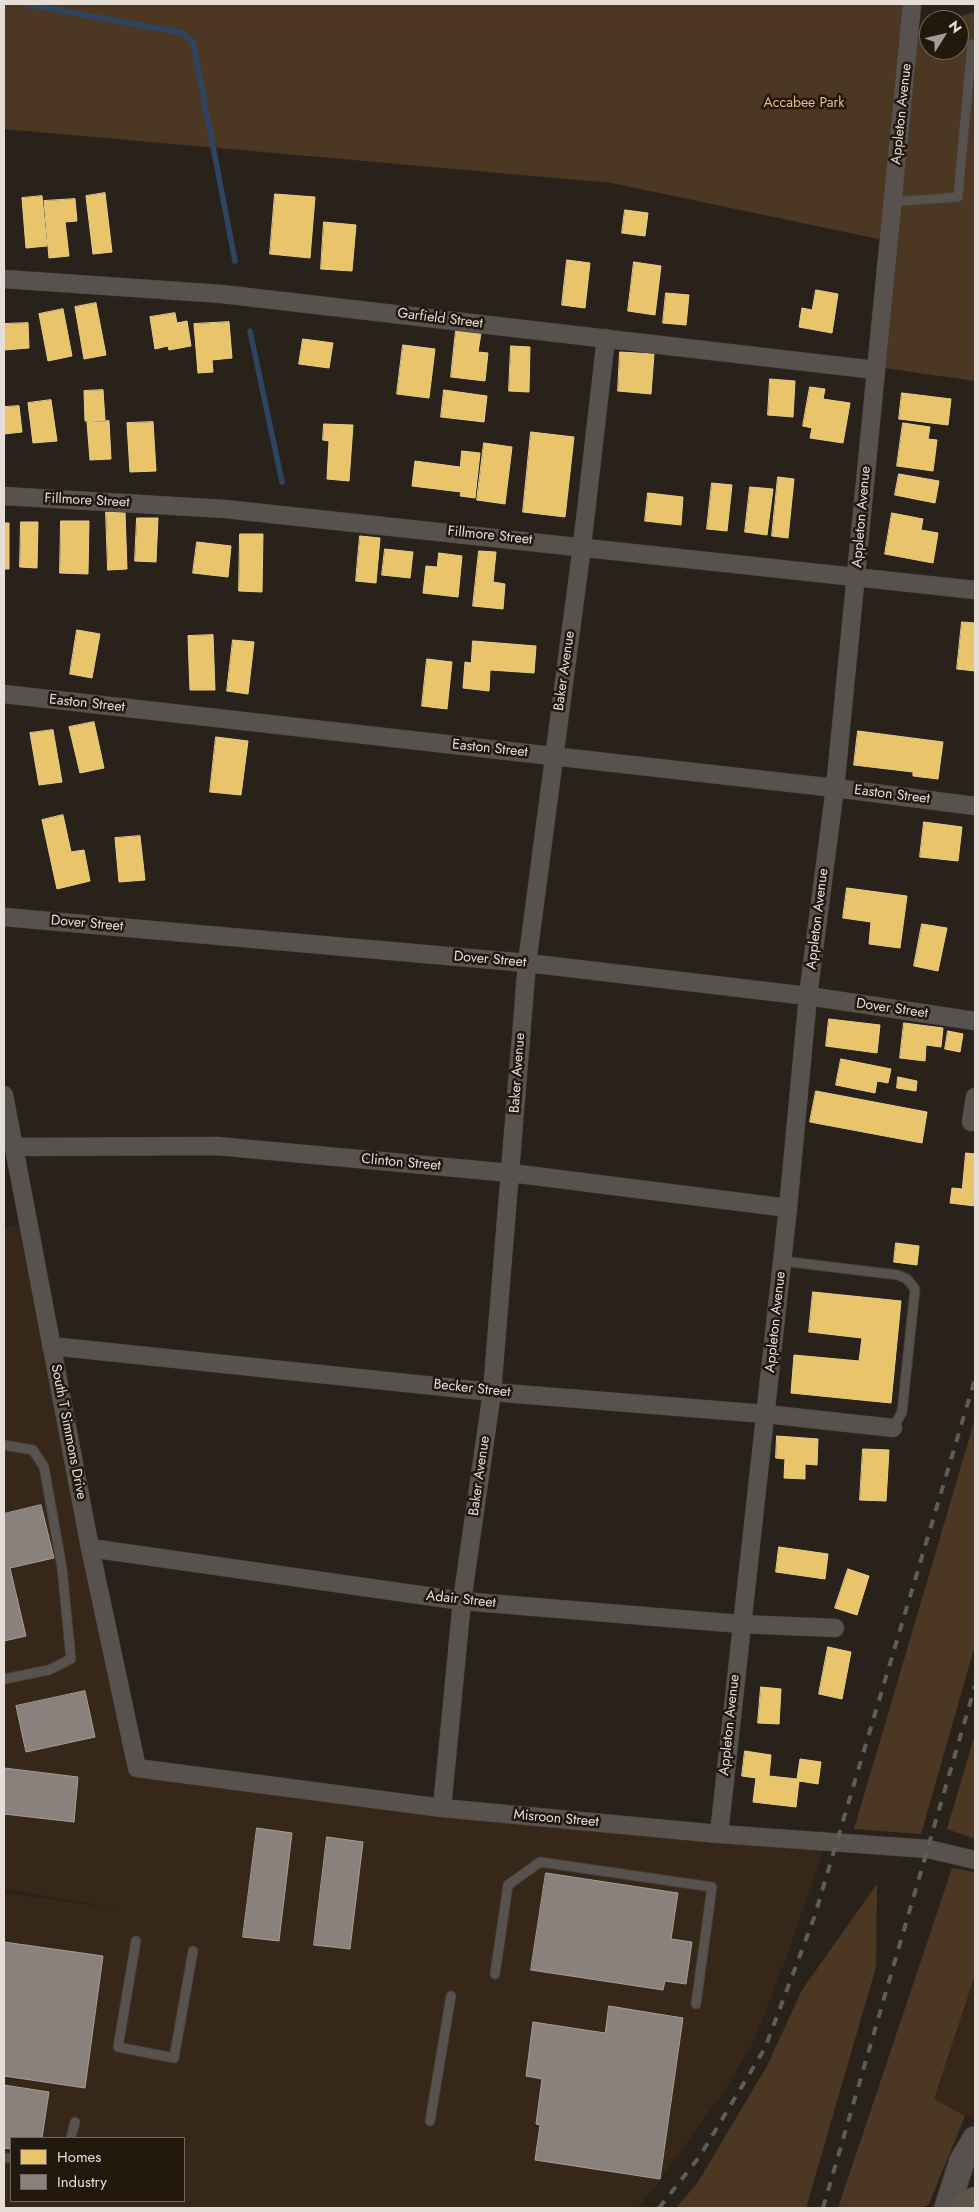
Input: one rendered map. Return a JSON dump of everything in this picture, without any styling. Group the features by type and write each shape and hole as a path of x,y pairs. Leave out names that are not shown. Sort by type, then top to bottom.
{"main road":[{"path":"965,2208 975,2201"}],"street":[{"name":"Appleton Avenue","path":"719,1834 788,1208 808,996 835,788 912,4"},
{"name":"Garfield Street","path":"4,279 222,294 875,370"},
{"name":"Baker Avenue","path":"442,1808 462,1602 492,1392 527,963 582,546 606,338"},
{"name":"Fillmore Street","path":"4,496 225,509 582,546 975,590"},
{"name":"Easton Street","path":"4,694 835,788 975,806"},
{"name":"Dover Street","path":"4,916 527,963 808,996 975,1021"},
{"name":"South T Simmons Drive","path":"4,1095 90,1548 137,1768"},
{"path":"971,1122 975,1097"},
{"name":"Clinton Street","path":"13,1147 217,1146 511,1173 788,1208"},
{"name":"Becker Street","path":"52,1346 492,1392 766,1414 893,1428"},
{"name":"Adair Street","path":"90,1548 462,1602 741,1624 835,1628"},
{"name":"Misroon Street","path":"137,1768 442,1808 719,1834 928,1849 975,1860"},
{"path":"947,2208 962,2162 975,2139"}],"lane":[{"path":"893,202 958,197 972,44"},
{"path":"782,1261 898,1275 907,1279 915,1289 902,1412 893,1428"},
{"path":"4,1445 33,1450 44,1467 62,1568 71,1659 49,1670 4,1679"},
{"path":"495,1974 508,1884 540,1862 712,1887 696,2004"},
{"path":"136,1941 118,2047 174,2058 193,1951"},
{"path":"430,2121 451,1996"},
{"path":"71,2137 75,2122"}],"shaded area":[{"path":"28,1224 137,1768 825,1845 786,1959 755,2039 727,2087 656,2186 637,2208 4,2208 4,1893 121,1909 4,1889 4,1227"},
{"path":"975,1975 975,2121 934,2099"}],"green space":[{"name":"Accabee Park","path":"4,4 912,4 888,241 612,183 4,129"},
{"path":"975,12 975,381 877,367 911,31 919,29 919,60 969,60 969,14"},
{"path":"975,1419 975,1645 921,1834 854,1829"},
{"path":"975,1734 975,1839 947,1829"},
{"path":"952,1868 975,1872 975,1975 934,2099 965,2116 929,2204 923,2208 838,2208"},
{"path":"877,1884 876,1967 806,2208 676,2208 698,2182 767,2066 802,1990"}],"building: Homes":[{"path":"105,193 112,252 93,254 86,196"},
{"path":"275,194 315,197 310,258 270,254"},
{"path":"42,196 47,246 26,248 22,198"},
{"path":"75,199 77,221 65,222 69,256 49,258 44,201"},
{"path":"625,210 648,213 645,236 622,233"},
{"path":"324,222 356,225 352,271 321,269"},
{"path":"567,260 590,263 585,308 562,305"},
{"path":"634,262 661,266 655,315 628,311"},
{"path":"816,290 838,294 832,333 799,327 802,308 812,310"},
{"path":"666,293 689,295 686,325 663,323"},
{"path":"96,303 106,355 84,359 75,307"},
{"path":"63,309 72,356 48,361 39,314"},
{"path":"175,313 177,323 187,321 191,346 169,350 168,346 155,349 150,317"},
{"path":"229,322 232,358 212,360 213,372 198,373 194,324"},
{"path":"28,323 29,348 4,350 4,324"},
{"path":"456,330 481,333 478,352 488,353 485,381 451,377"},
{"path":"303,339 333,343 329,368 299,364"},
{"path":"403,345 435,349 429,398 397,394"},
{"path":"511,346 530,347 529,392 509,391"},
{"path":"620,352 654,354 651,394 618,391"},
{"path":"770,379 795,381 793,417 768,415"},
{"path":"810,387 825,389 823,399 850,403 843,443 810,438 812,428 803,426"},
{"path":"103,390 105,420 85,421 84,391"},
{"path":"444,390 487,396 484,422 441,417"},
{"path":"902,393 951,399 948,425 899,419"},
{"path":"51,400 57,441 33,443 28,403"},
{"path":"19,406 22,432 4,434 4,407"},
{"path":"109,421 111,459 90,460 87,422"},
{"path":"153,422 156,471 130,472 127,423"},
{"path":"903,423 930,427 928,439 937,440 933,471 897,466"},
{"path":"324,424 353,425 349,481 327,479 329,441 323,440"},
{"path":"531,432 574,437 565,517 523,512"},
{"path":"484,443 512,447 505,504 477,500"},
{"path":"462,451 480,453 475,498 460,496 461,492 412,486 415,461 460,467"},
{"path":"899,474 939,481 935,503 895,495"},
{"path":"778,477 794,479 788,538 772,536"},
{"path":"712,483 732,485 727,531 707,529"},
{"path":"750,487 773,489 767,535 745,532"},
{"path":"648,493 683,497 681,525 645,521"},
{"path":"106,512 125,512 127,569 108,570"},
{"path":"892,513 923,519 921,530 938,533 933,563 885,554"},
{"path":"137,518 158,518 156,562 135,561"},
{"path":"61,521 89,521 88,574 60,573"},
{"path":"21,522 38,522 37,568 20,567"},
{"path":"4,523 9,523 9,569 4,569"},
{"path":"240,534 263,534 262,592 239,591"},
{"path":"360,536 380,538 376,583 356,581"},
{"path":"197,542 231,546 228,577 193,573"},
{"path":"385,549 413,552 410,578 382,575"},
{"path":"479,551 496,552 493,582 505,584 503,609 473,606"},
{"path":"439,553 462,556 458,597 423,593 426,566 437,567"},
{"path":"962,622 975,623 975,671 957,669"},
{"path":"77,630 100,634 92,678 70,674"},
{"path":"213,635 215,690 190,690 188,636"},
{"path":"233,640 254,642 248,694 227,691"},
{"path":"473,641 536,646 534,673 490,670 489,691 463,688 465,662 471,663"},
{"path":"427,659 452,662 447,709 422,706"},
{"path":"94,722 104,768 80,773 69,727"},
{"path":"53,730 62,782 39,785 30,733"},
{"path":"858,731 943,742 938,779 913,776 913,772 854,765"},
{"path":"216,737 248,741 241,795 210,792"},
{"path":"63,815 71,852 84,850 90,881 57,889 42,820"},
{"path":"924,822 962,827 958,861 920,857"},
{"path":"140,836 145,880 119,882 115,838"},
{"path":"847,888 907,896 900,948 869,944 871,922 843,918"},
{"path":"922,924 947,928 938,971 914,966"},
{"path":"829,1019 880,1025 877,1053 826,1046"},
{"path":"904,1023 943,1028 941,1047 926,1045 925,1061 900,1058"},
{"path":"948,1031 963,1034 960,1052 945,1049"},
{"path":"841,1059 891,1069 888,1083 877,1081 875,1093 836,1085"},
{"path":"898,1077 917,1081 916,1091 897,1088"},
{"path":"816,1091 927,1112 922,1143 810,1122"},
{"path":"966,1153 975,1154 975,1206 950,1203 952,1188 962,1189"},
{"path":"896,1243 919,1246 917,1265 894,1262"},
{"path":"813,1292 901,1301 891,1403 791,1393 794,1355 859,1361 862,1338 809,1332"},
{"path":"777,1436 818,1439 817,1465 805,1464 805,1479 784,1478 785,1459 776,1458"},
{"path":"863,1449 889,1450 886,1501 860,1500"},
{"path":"779,1547 828,1554 825,1579 776,1572"},
{"path":"848,1569 869,1576 857,1615 835,1608"},
{"path":"828,1647 851,1652 842,1699 819,1694"},
{"path":"761,1687 781,1689 779,1724 758,1723"},
{"path":"745,1751 771,1755 769,1776 797,1779 800,1759 821,1762 818,1784 799,1781 796,1807 753,1802 756,1778 742,1776"}],"building: Industry":[{"path":"41,1505 54,1558 10,1568 26,1636 4,1641 4,1514"},
{"path":"85,1691 95,1737 26,1752 16,1706"},
{"path":"4,1768 78,1777 74,1822 4,1814"},
{"path":"257,1828 292,1833 279,1941 243,1937"},
{"path":"327,1837 363,1842 350,1949 314,1945"},
{"path":"546,1873 678,1893 671,1939 692,1942 686,1984 665,1981 663,1990 531,1970"},
{"path":"4,1942 103,1956 85,2088 4,2076"},
{"path":"609,2006 683,2018 660,2179 535,2160 540,2125 536,2124 542,2079 526,2076 533,2022 605,2033"},
{"path":"4,2085 49,2092 42,2137 10,2137 10,2149 4,2148"}],"waterway":[{"path":"26,4 183,33 193,42 235,261"},
{"path":"250,331 282,482"}],"railway":[{"path":"659,2208 700,2156 765,2048 814,1918 975,1379"},
{"path":"823,2208 975,1686"}]}
